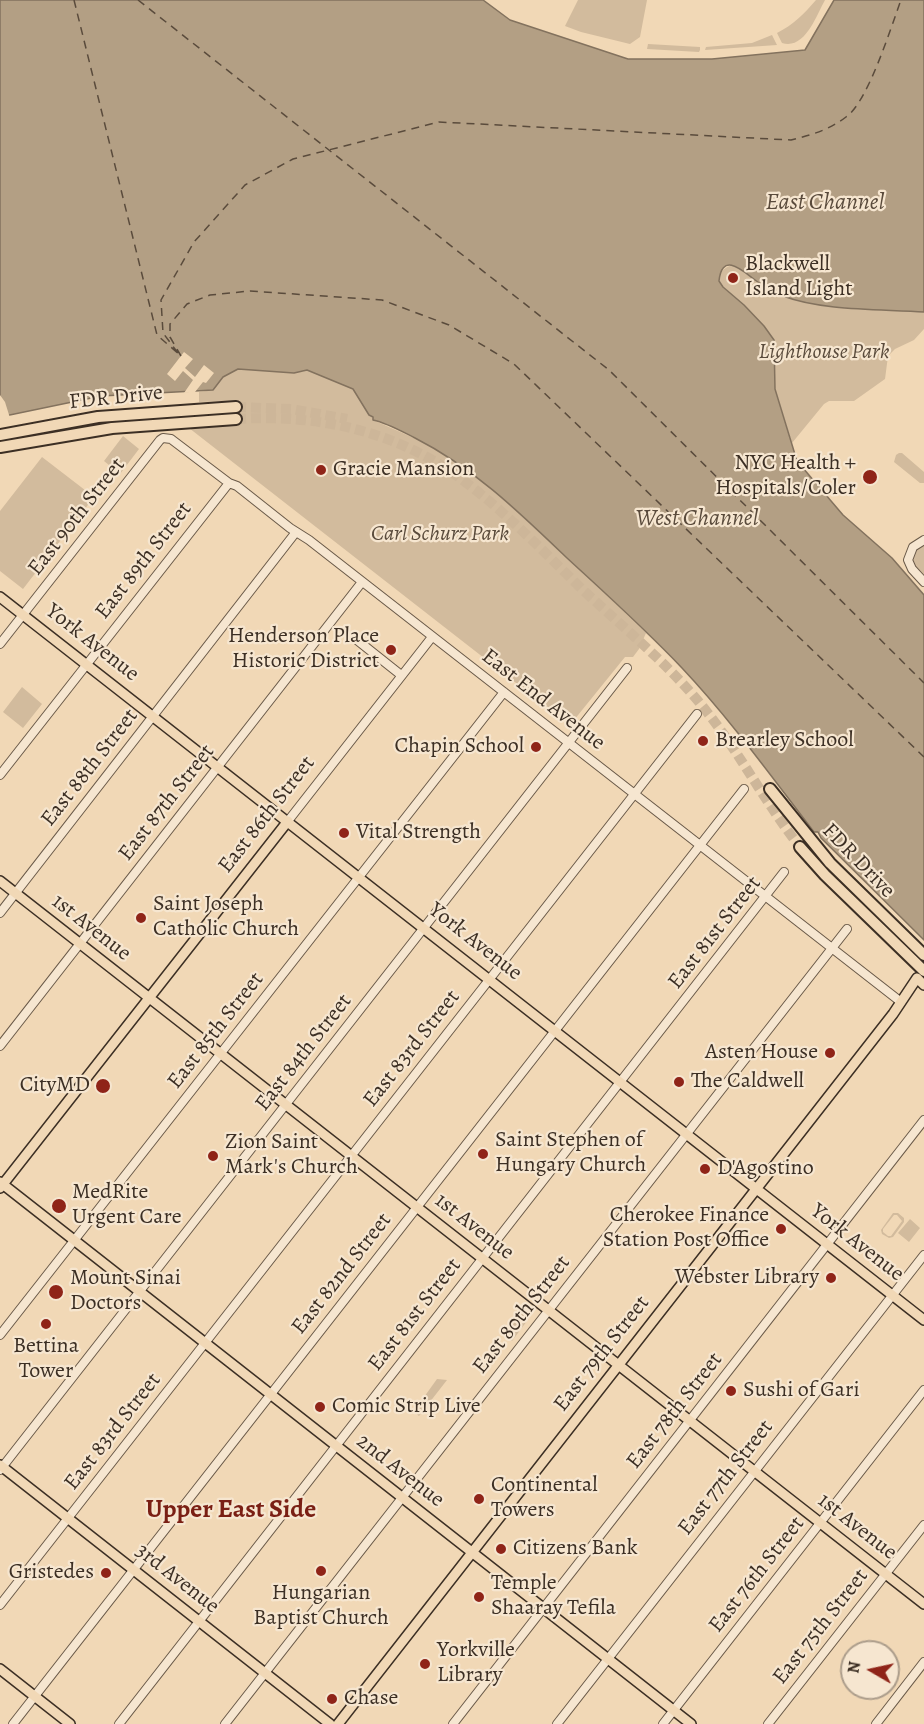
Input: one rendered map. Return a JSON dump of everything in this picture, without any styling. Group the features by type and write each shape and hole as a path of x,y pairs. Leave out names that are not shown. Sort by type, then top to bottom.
{"highway":[{"name":"FDR Drive","path":"0,435 98,417 236,413 112,428 0,447"},
{"name":"FDR Drive","path":"770,789 830,864 924,955"},
{"name":"FDR Drive","path":"800,847 920,974"}],"main road":[{"name":"York Avenue","path":"0,597 924,1320"},
{"name":"East 86th Street","path":"1,1185 288,821"},
{"name":"1st Avenue","path":"0,881 924,1604"},
{"name":"FDR Drive","path":"920,974 924,985"},
{"name":"East 79th Street","path":"338,1724 756,1189 901,1002 920,974"},
{"name":"2nd Avenue","path":"1,1185 206,1342 691,1724"},
{"name":"3rd Avenue","path":"1,1468 330,1724"},
{"path":"0,1669 70,1724"}],"street":[{"name":"East End Avenue","path":"160,440 171,439 229,483 237,486 901,1002"},
{"name":"East 90th Street","path":"0,644 160,440"},
{"name":"East 89th Street","path":"0,775 229,483"},
{"name":"East 88th Street","path":"0,913 296,532"},
{"path":"924,540 913,547 908,560 912,569 924,582"},
{"name":"East 87th Street","path":"0,1046 362,582"},
{"name":"East 86th Street","path":"288,821 432,636"},
{"path":"357,640 401,675"},
{"name":"East 84th Street","path":"1,1468 627,668"},
{"name":"East 85th Street","path":"0,1335 504,692"},
{"name":"East 83rd Street","path":"0,1605 697,714"},
{"name":"East 82nd Street","path":"13,1724 744,789"},
{"name":"East 81st Street","path":"119,1724 784,872"},
{"name":"East 80th Street","path":"225,1724 847,929"},
{"name":"East 78th Street","path":"453,1724 827,1244 921,1129 924,1120"},
{"name":"East 77th Street","path":"557,1724 924,1255"},
{"name":"East 76th Street","path":"663,1724 924,1390"},
{"name":"East 75th Street","path":"768,1724 924,1525"},
{"path":"876,1724 924,1662"}],"green space":[{"path":"578,0 647,0 640,37 630,44 565,26"},
{"path":"816,0 825,0 809,30 797,41 790,44 782,43 777,33 798,19"},
{"path":"772,35 777,45 705,50 706,47 752,43"},
{"path":"648,44 700,47 700,50 699,52 647,49"},
{"name":"Lighthouse Park","path":"733,265 770,290 802,301 836,306 924,312 924,329 914,340 895,349 888,356 885,379 854,401 829,401 824,404 792,443 775,389 774,340 744,305 720,284 722,272 726,267"},
{"name":"Carl Schurz Park","path":"238,369 301,372 307,370 353,389 373,420 430,445 478,476 544,535 646,633 639,649 633,657 625,657 570,725 189,428 237,424 236,401 199,402 199,392 213,390 223,377"},
{"path":"123,436 139,449 120,474 104,461"},
{"path":"899,453 902,453 924,472 924,483 920,483 894,462"},
{"path":"42,457 94,497 23,589 0,571 0,511"},
{"path":"924,544 924,577 917,569 912,557 914,551"},
{"path":"22,687 42,704 23,728 3,712"},
{"path":"893,1213 898,1213 904,1218 904,1222 893,1237 889,1238 882,1234 881,1230","holes":["894,1215 902,1221 891,1236 888,1236 883,1229"]},
{"path":"910,1219 920,1228 909,1242 898,1233"},
{"path":"522,1311 530,1317 512,1341 503,1335"},
{"path":"437,1379 447,1380 419,1416 414,1411"}],"water":[{"path":"0,0 483,0 510,20 628,59 712,59 805,50 834,0 924,0 924,312 834,307 799,301 772,291 739,268 729,265 724,267 719,281 764,326 774,340 775,389 797,461 843,515 892,558 924,595 924,940 821,838 818,832 814,832 717,707 640,626 513,508 476,477 437,450 389,425 373,420 353,389 307,370 294,373 238,369 223,377 213,390 101,396 0,417"}],"pier":[{"path":"184,352 193,359 185,368 195,377 204,365 214,373 195,392 184,393 193,380 183,371 175,381 167,374"},
{"path":"0,395 5,402 10,418 0,420"}],"ferry route":[{"path":"74,0 157,335 180,355"},
{"path":"138,0 609,370 924,683"},
{"path":"178,353 163,333 161,300 194,242 245,185 293,159 439,122 791,140 820,132 846,117 854,109 878,63 901,0"},
{"path":"181,356 170,337 170,324 187,304 210,295 250,291 382,300 449,325 514,364 924,757"}],"tunnel":[{"path":"236,407 291,409 347,419"},
{"path":"236,419 295,419 353,429 408,448 435,461 460,478 508,518 648,649 693,695 731,745 800,847"}],"place":[{"name":"Blackwell Island Light","path":"733,278"},
{"name":"Gracie Mansion","path":"321,470"},
{"name":"NYC Health + Hospitals/Coler","path":"870,477"},
{"name":"Henderson Place Historic District","path":"391,650"},
{"name":"Brearley School","path":"703,741"},
{"name":"Chapin School","path":"536,747"},
{"name":"Vital Strength","path":"344,833"},
{"name":"Saint Joseph Catholic Church","path":"141,918"},
{"name":"Asten House","path":"830,1053"},
{"name":"The Caldwell","path":"679,1082"},
{"name":"CityMD","path":"103,1086"},
{"name":"Saint Stephen of Hungary Church","path":"483,1154"},
{"name":"Zion Saint Mark's Church","path":"213,1156"},
{"name":"D'Agostino","path":"705,1169"},
{"name":"MedRite Urgent Care","path":"59,1206"},
{"name":"Cherokee Finance Station Post Office","path":"781,1229"},
{"name":"Webster Library","path":"831,1278"},
{"name":"Mount Sinai Doctors","path":"56,1292"},
{"name":"Bettina Tower","path":"46,1324"},
{"name":"Sushi of Gari","path":"731,1391"},
{"name":"Comic Strip Live","path":"320,1407"},
{"name":"Continental Towers","path":"479,1499"},
{"name":"Citizens Bank","path":"501,1549"},
{"name":"Hungarian Baptist Church","path":"321,1571"},
{"name":"Gristedes","path":"106,1573"},
{"name":"Temple Shaaray Tefila","path":"479,1597"},
{"name":"Yorkville Library","path":"425,1664"},
{"name":"Chase","path":"332,1699"}],"district":[{"name":"Upper East Side","path":"231,1511"}],"water label":[{"name":"East Channel","path":"825,203"},
{"name":"West Channel","path":"697,519"}]}
